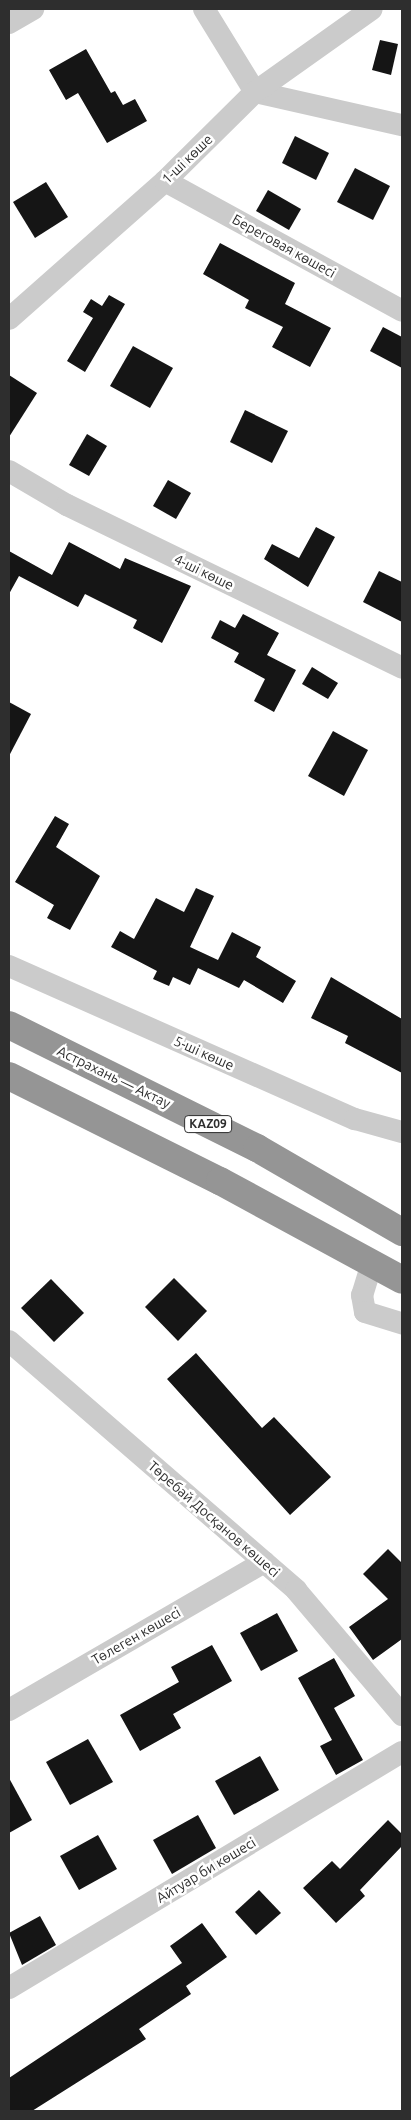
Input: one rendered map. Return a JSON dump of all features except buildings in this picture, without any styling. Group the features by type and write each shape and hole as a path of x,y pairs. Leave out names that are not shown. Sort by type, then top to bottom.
{"highway":[{"name":"Астрахань — Актау","path":"9,1025 257,1148 402,1232"},
{"path":"9,1076 402,1280"}],"street":[{"path":"9,22 33,9"},
{"path":"204,9 255,92 402,125"},
{"name":"1-ші көше","path":"9,319 165,181 255,92 372,9"},
{"name":"Береговая көшесі","path":"165,181 402,311"},
{"name":"4-шi көше","path":"9,471 67,505 402,668"},
{"name":"5-шi көше","path":"9,966 355,1120 402,1132"},
{"path":"372,1263 362,1295 365,1312 402,1323"},
{"name":"Төребай Досқанов көшесі","path":"9,1341 296,1590 402,1716"},
{"name":"Төлеген көшесі","path":"9,1710 264,1562"},
{"name":"Айтуар би көшесі","path":"9,1988 402,1752"}]}
